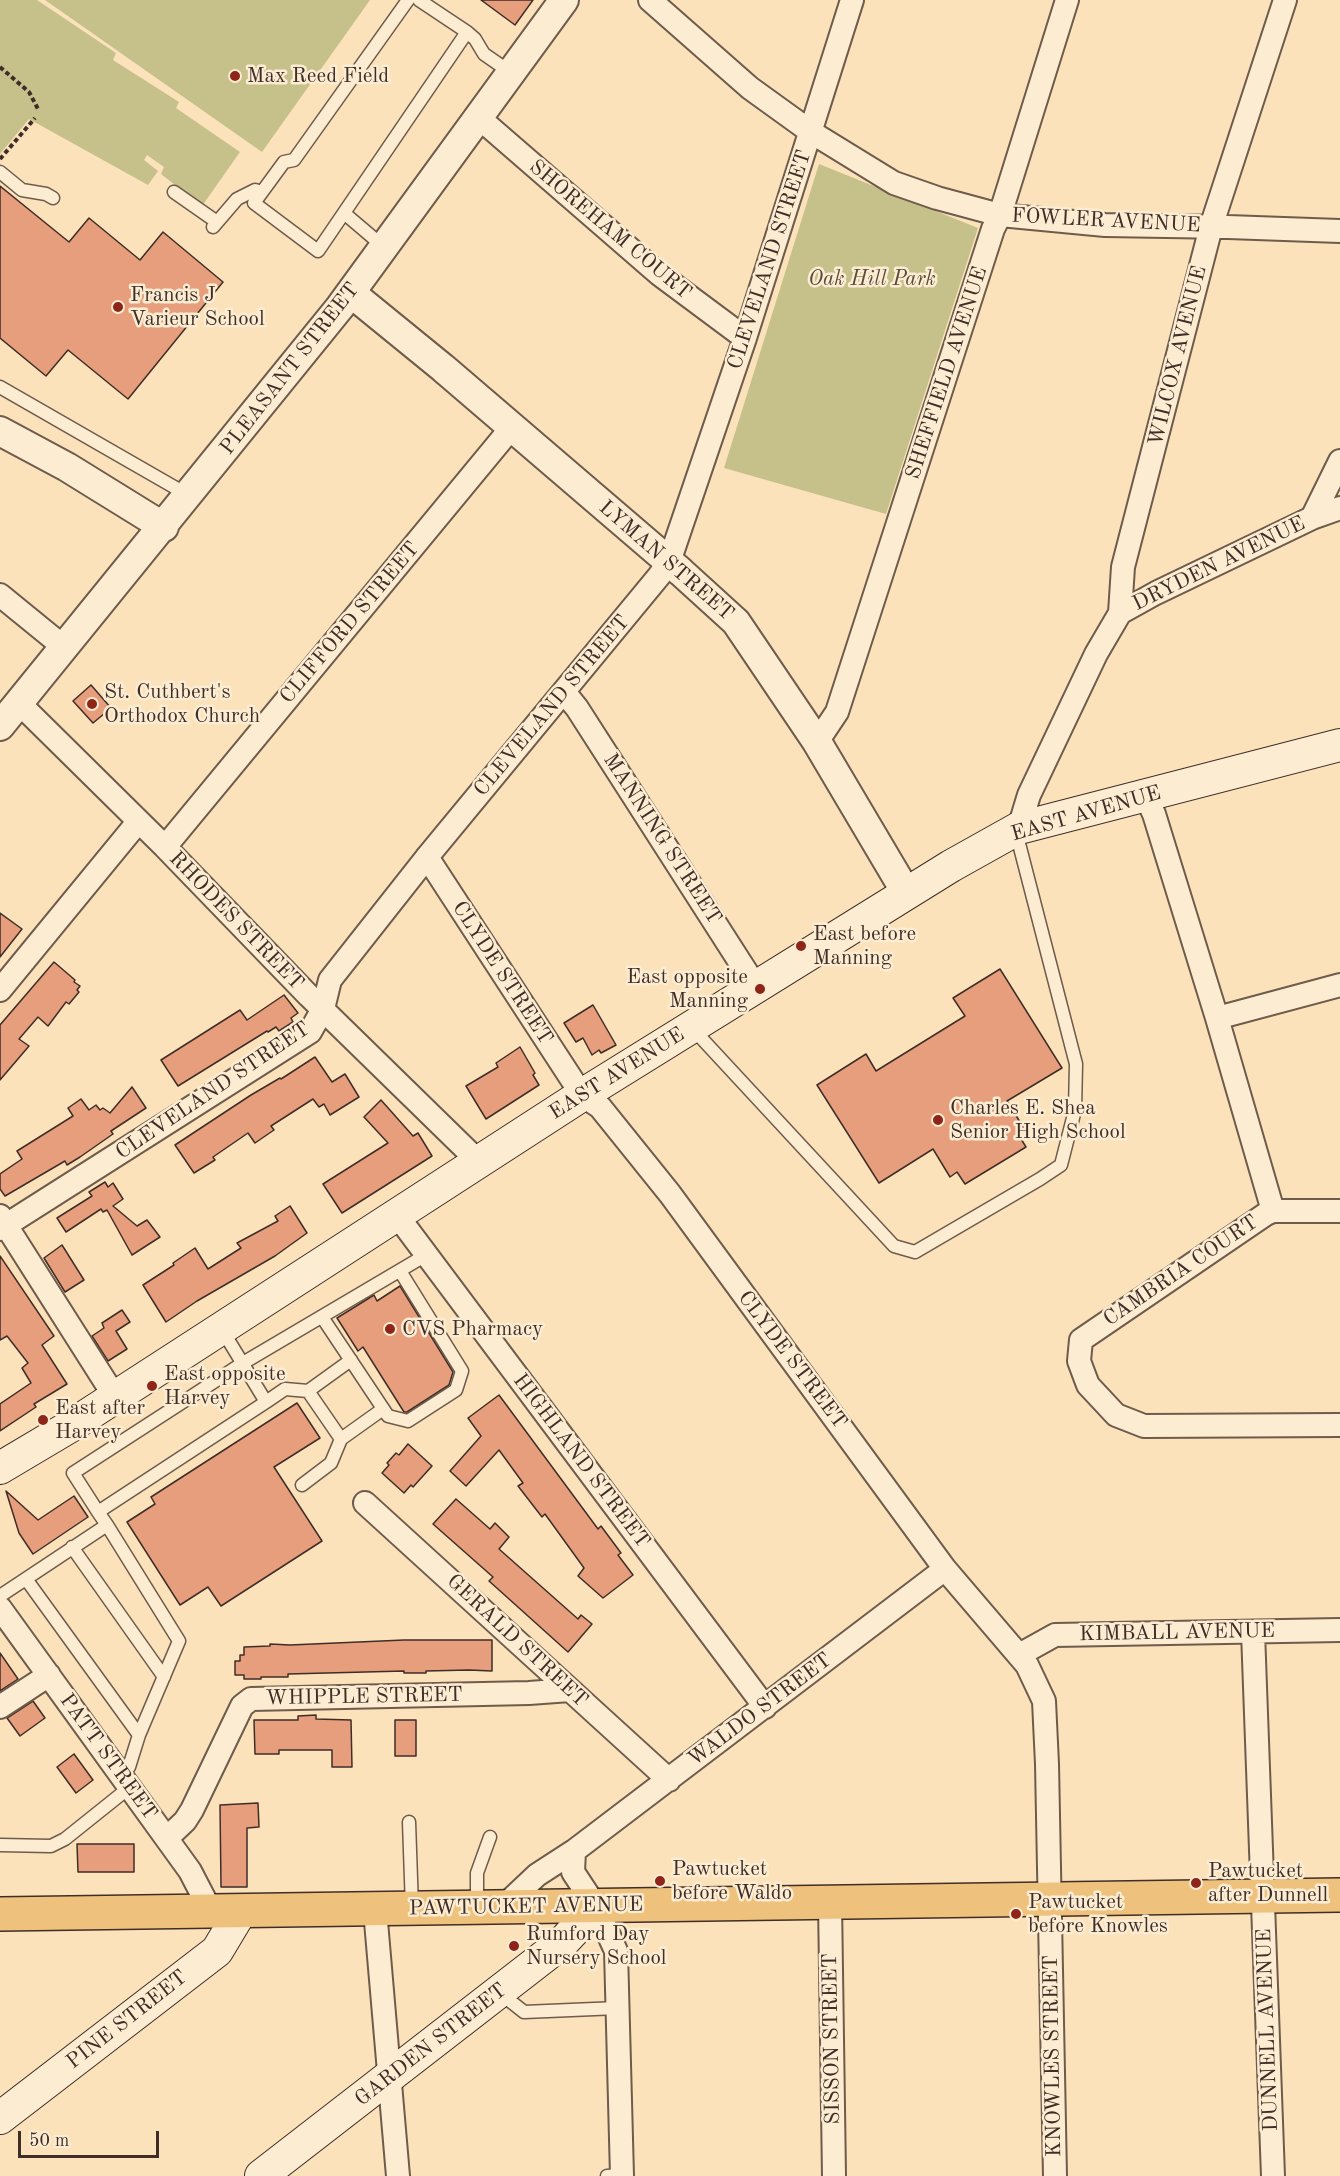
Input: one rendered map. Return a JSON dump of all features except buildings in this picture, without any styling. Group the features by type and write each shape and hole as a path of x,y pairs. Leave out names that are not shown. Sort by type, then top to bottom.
{"main road":[{"name":"EAST AVENUE","path":"0,1468 115,1397 582,1095 951,866 1017,829 1340,745"},
{"name":"PAWTUCKET AVENUE","path":"0,1914 1340,1895"},
{"name":"GARDEN STREET","path":"261,2176 563,1942 596,1907"},
{"name":"PINE STREET","path":"0,2118 216,1951 241,1911"}],"street":[{"name":"PLEASANT STREET","path":"0,726 164,527 351,293 564,0"},
{"name":"FOWLER AVENUE","path":"650,0 750,88 811,132 894,183 937,198 1000,215 1105,225 1340,231"},
{"name":"CLEVELAND STREET","path":"2,1223 310,1032 323,1009 330,980 669,562 745,338 852,0"},
{"name":"SHEFFIELD AVENUE","path":"817,742 837,712 1000,215 1067,0"},
{"name":"WILCOX AVENUE","path":"1119,614 1124,567 1211,227 1285,0"},
{"name":"SHOREHAM COURT","path":"478,117 659,274 745,338"},
{"name":"LYMAN STREET","path":"351,293 512,427 736,622 817,742 907,894"},
{"name":"CLIFFORD STREET","path":"165,847 512,427"},
{"path":"0,431 67,467 164,527"},
{"path":"1311,518 1340,461"},
{"name":"DRYDEN AVENUE","path":"1017,829 1034,785 1096,654 1119,614 1156,593 1311,518 1340,508"},
{"path":"0,595 65,648"},
{"name":"MANNING STREET","path":"564,692 577,708 756,987"},
{"name":"RHODES STREET","path":"19,703 478,1162"},
{"name":"CAMBRIA COURT","path":"1146,797 1154,814 1273,1212 1266,1214 1080,1340 1079,1361 1089,1384 1116,1415 1144,1426 1340,1425"},
{"path":"0,990 138,822"},
{"name":"CLYDE STREET","path":"427,858 582,1095 600,1107 670,1194 945,1569 1027,1665 1044,1701 1050,1900"},
{"path":"1216,1018 1340,985"},
{"path":"1273,1212 1340,1211"},
{"name":"HIGHLAND STREET","path":"396,1214 765,1707"},
{"path":"2,1223 115,1397"},
{"name":"GERALD STREET","path":"365,1503 669,1780"},
{"name":"WALDO STREET","path":"490,1908 574,1851 945,1569"},
{"name":"PATT STREET","path":"0,1608 190,1871 204,1898 206,1912"},
{"name":"KIMBALL AVENUE","path":"1019,1655 1055,1635 1340,1630"},
{"name":"DUNNELL AVENUE","path":"1253,1632 1273,2176"},
{"path":"0,1707 49,1675"},
{"name":"WHIPPLE STREET","path":"167,1838 185,1821 192,1810 242,1706 251,1699 529,1693 570,1690"},
{"path":"574,1851 573,1872 596,1907 616,1951 617,2176"},
{"name":"KNOWLES STREET","path":"1050,1900 1055,2176"},
{"name":"SISSON STREET","path":"830,1902 834,2176"},
{"path":"375,1910 398,2176"}],"lane":[{"path":"408,0 294,160 284,162 254,203 318,251 467,32"},
{"path":"419,0 472,35 484,54 510,72"},
{"path":"0,172 22,190 46,194 53,198"},
{"path":"174,192 215,225 246,192 255,190 262,192"},
{"path":"344,213 384,247"},
{"path":"0,387 189,495"},
{"path":"692,1027 894,1246 915,1252 1040,1179 1061,1165 1075,1110 1076,1064 1017,829"},
{"path":"0,1845 51,1846 65,1839 125,1781 139,1735 179,1641 73,1473 243,1363 426,1255"},
{"path":"322,1317 388,1416 408,1420 456,1390 462,1371 400,1270"},
{"path":"221,1328 266,1402"},
{"path":"98,1512 285,1389 308,1391 351,1360"},
{"path":"308,1391 341,1439"},
{"path":"302,1485 332,1463 341,1439 383,1409"},
{"path":"0,1596 106,1525"},
{"path":"72,1548 164,1677"},
{"path":"26,1579 139,1735"},
{"path":"409,1822 412,1909"},
{"path":"490,1837 477,1873 490,1908"},
{"path":"499,1992 524,2012 618,2008"}],"path":[{"path":"0,67 29,92 38,109"},
{"path":"0,160 35,118"}],"green space":[{"path":"0,0 37,0 116,53 113,60 179,102 176,108 240,152 202,206 161,174 164,167 147,155 144,160 158,171 148,185 29,119 0,154"},
{"name":"Max Reed Field","path":"45,0 370,0 262,152"},
{"name":"Oak Hill Park","path":"819,164 978,228 886,514 724,468"}],"place":[{"name":"Max Reed Field","path":"235,76"},
{"name":"Francis J Varieur School","path":"118,307"},
{"name":"St. Cuthbert's Orthodox Church","path":"92,704"},
{"name":"East before Manning","path":"801,946"},
{"name":"East opposite Manning","path":"760,989"},
{"name":"Charles E. Shea Senior High School","path":"938,1120"},
{"name":"CVS Pharmacy","path":"390,1329"},
{"name":"East opposite Harvey","path":"152,1386"},
{"name":"East after Harvey","path":"43,1420"},
{"name":"Pawtucket before Waldo","path":"660,1881"},
{"name":"Pawtucket after Dunnell","path":"1196,1883"},
{"name":"Pawtucket before Knowles","path":"1016,1914"},
{"name":"Rumford Day Nursery School","path":"514,1946"}]}
